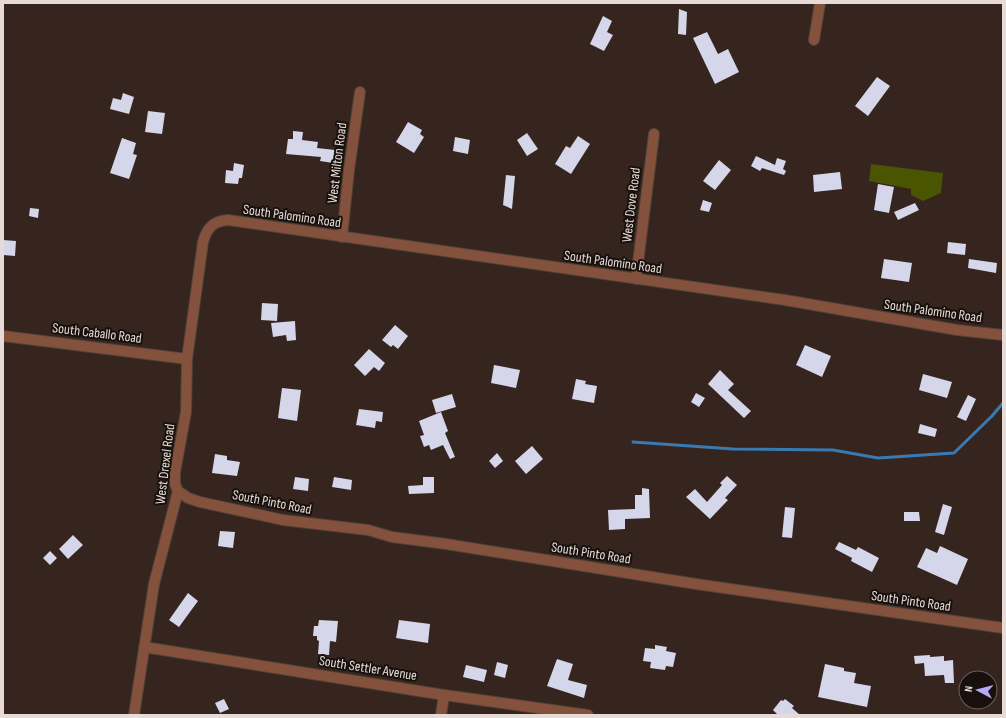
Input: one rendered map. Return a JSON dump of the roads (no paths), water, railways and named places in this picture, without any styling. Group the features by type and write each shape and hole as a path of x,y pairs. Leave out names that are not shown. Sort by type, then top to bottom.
{"street":[{"path":"814,40 820,3"},
{"name":"West Milton Road","path":"342,237 349,170 360,92"},
{"name":"West Dove Road","path":"636,279 654,134"},
{"name":"South Palomino Road","path":"219,220 228,220 785,300 957,330 1003,335"},
{"name":"West Drexel Road","path":"134,715 154,584 178,491 175,484 175,472 186,412 187,359 202,242 206,231 219,220"},
{"name":"South Caballo Road","path":"3,336 187,359"},
{"name":"South Pinto Road","path":"178,491 188,498 200,502 283,520 368,530 392,537 446,544 696,584 1003,628"},
{"name":"South Settler Avenue","path":"144,647 444,695 588,715"},
{"path":"441,715 444,695"}],"waterway":[{"path":"633,442 733,449 833,450 878,458 954,453 992,416 1003,403"}]}
